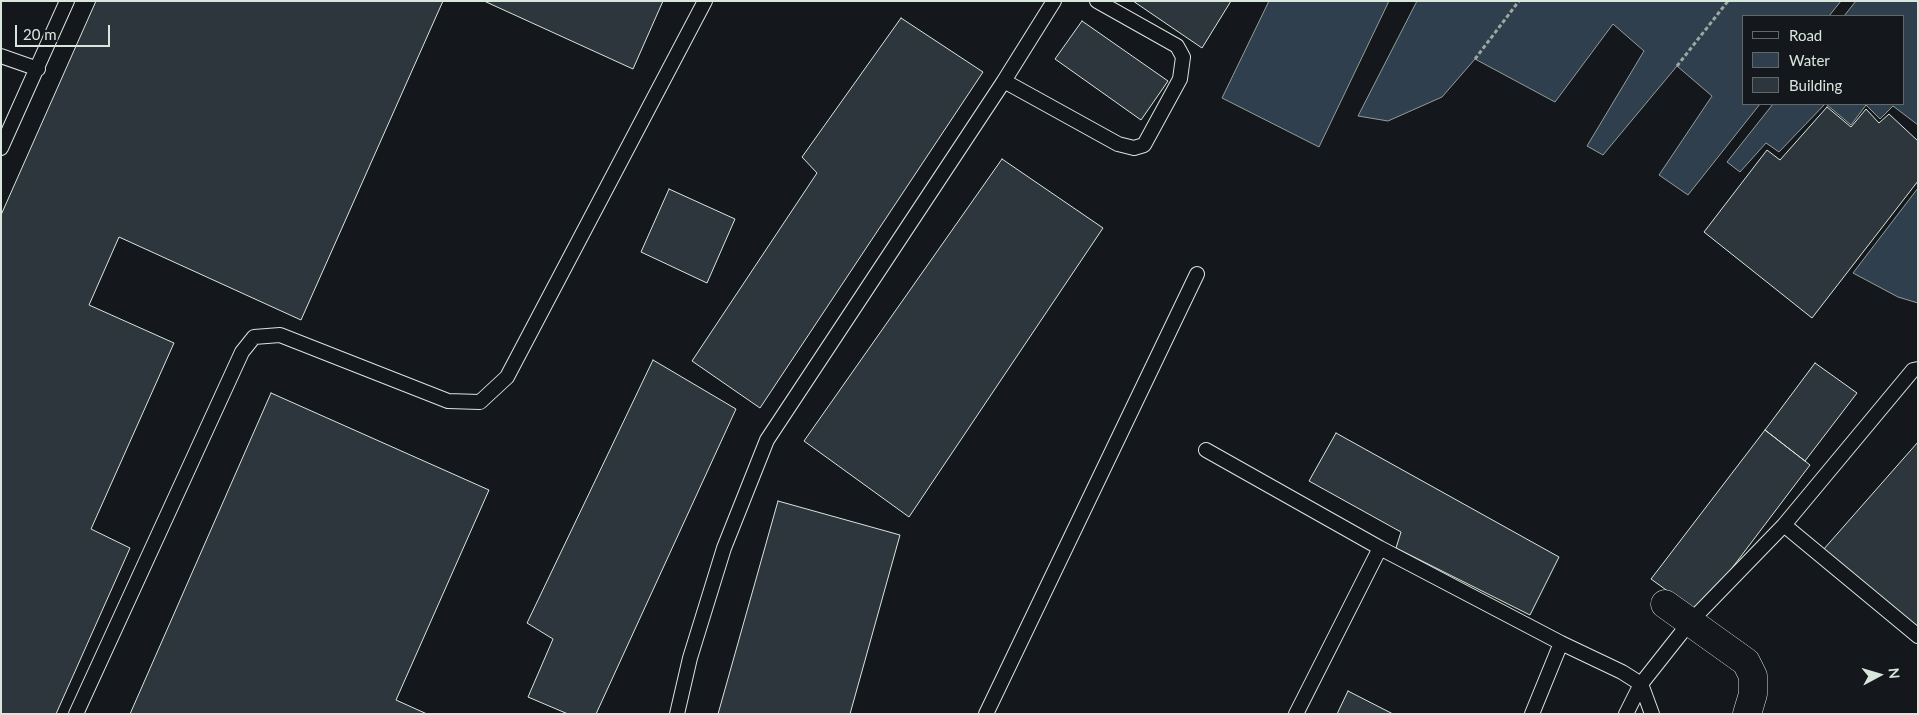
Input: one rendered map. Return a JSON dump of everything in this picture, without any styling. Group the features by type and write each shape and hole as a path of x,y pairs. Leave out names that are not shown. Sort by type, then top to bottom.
{"street":[{"path":"1665,604 1746,662 1753,676 1753,694 1747,714"}],"lane":[{"path":"1,148 67,1"},
{"path":"76,714 242,352 254,337 280,335 448,401 480,402 507,377 705,1"},
{"path":"677,714 690,658 724,548 767,440 1004,81 1054,1"},
{"path":"1004,81 1118,144 1134,148 1144,145 1180,80 1183,57 1177,46 1097,1"},
{"path":"1,56 38,69"},
{"path":"986,714 1197,274"},
{"path":"1626,714 1641,684 1690,622 1784,525 1913,370 1918,369"},
{"path":"1206,450 1380,548 1561,643 1622,672 1641,684 1652,714"},
{"path":"1784,525 1918,636"},
{"path":"1296,714 1380,548"},
{"path":"1532,714 1561,643"}],"path":[{"path":"1475,59 1519,1"},
{"path":"1677,66 1728,1"}],"water":[{"path":"1269,1 1389,1 1319,147 1222,98"},
{"path":"1417,1 1841,1 1830,15 1742,15 1742,105 1759,105 1688,195 1659,175 1712,96 1677,66 1603,155 1587,146 1644,51 1613,24 1555,102 1475,59 1442,97 1388,121 1358,116"},
{"path":"1856,1 1918,1 1918,125 1893,106 1880,119 1866,105 1904,105 1904,15 1845,15"},
{"path":"1772,105 1824,105 1779,152 1766,143 1740,172 1727,162"},
{"path":"1827,105 1866,105 1851,125"},
{"path":"1918,188 1918,303 1898,297 1853,273"}],"building":[{"path":"96,1 443,1 301,320 119,237 89,305 174,343 91,529 130,548 56,714 1,714 1,215"},
{"path":"484,1 663,1 633,69"},
{"path":"1133,1 1231,1 1202,48"},
{"path":"901,18 983,72 760,408 692,361 817,173 802,157"},
{"path":"1082,21 1168,81 1141,120 1055,59"},
{"path":"1827,107 1851,127 1866,109 1879,123 1889,114 1918,141 1918,181 1812,318 1704,232 1767,150 1780,160"},
{"path":"1002,159 1103,228 909,517 804,441"},
{"path":"669,189 735,219 707,283 641,252"},
{"path":"653,360 736,409 596,714 568,714 528,697 553,639 527,623"},
{"path":"1815,363 1857,393 1805,461 1765,430"},
{"path":"271,393 489,490 396,700 427,714 130,714"},
{"path":"1765,430 1810,465 1698,613 1651,579"},
{"path":"1336,433 1559,557 1530,615 1396,548 1401,532 1309,481"},
{"path":"1918,442 1918,633 1823,550"},
{"path":"778,501 900,535 850,714 718,714"},
{"path":"1348,691 1393,714 1337,714"}]}
